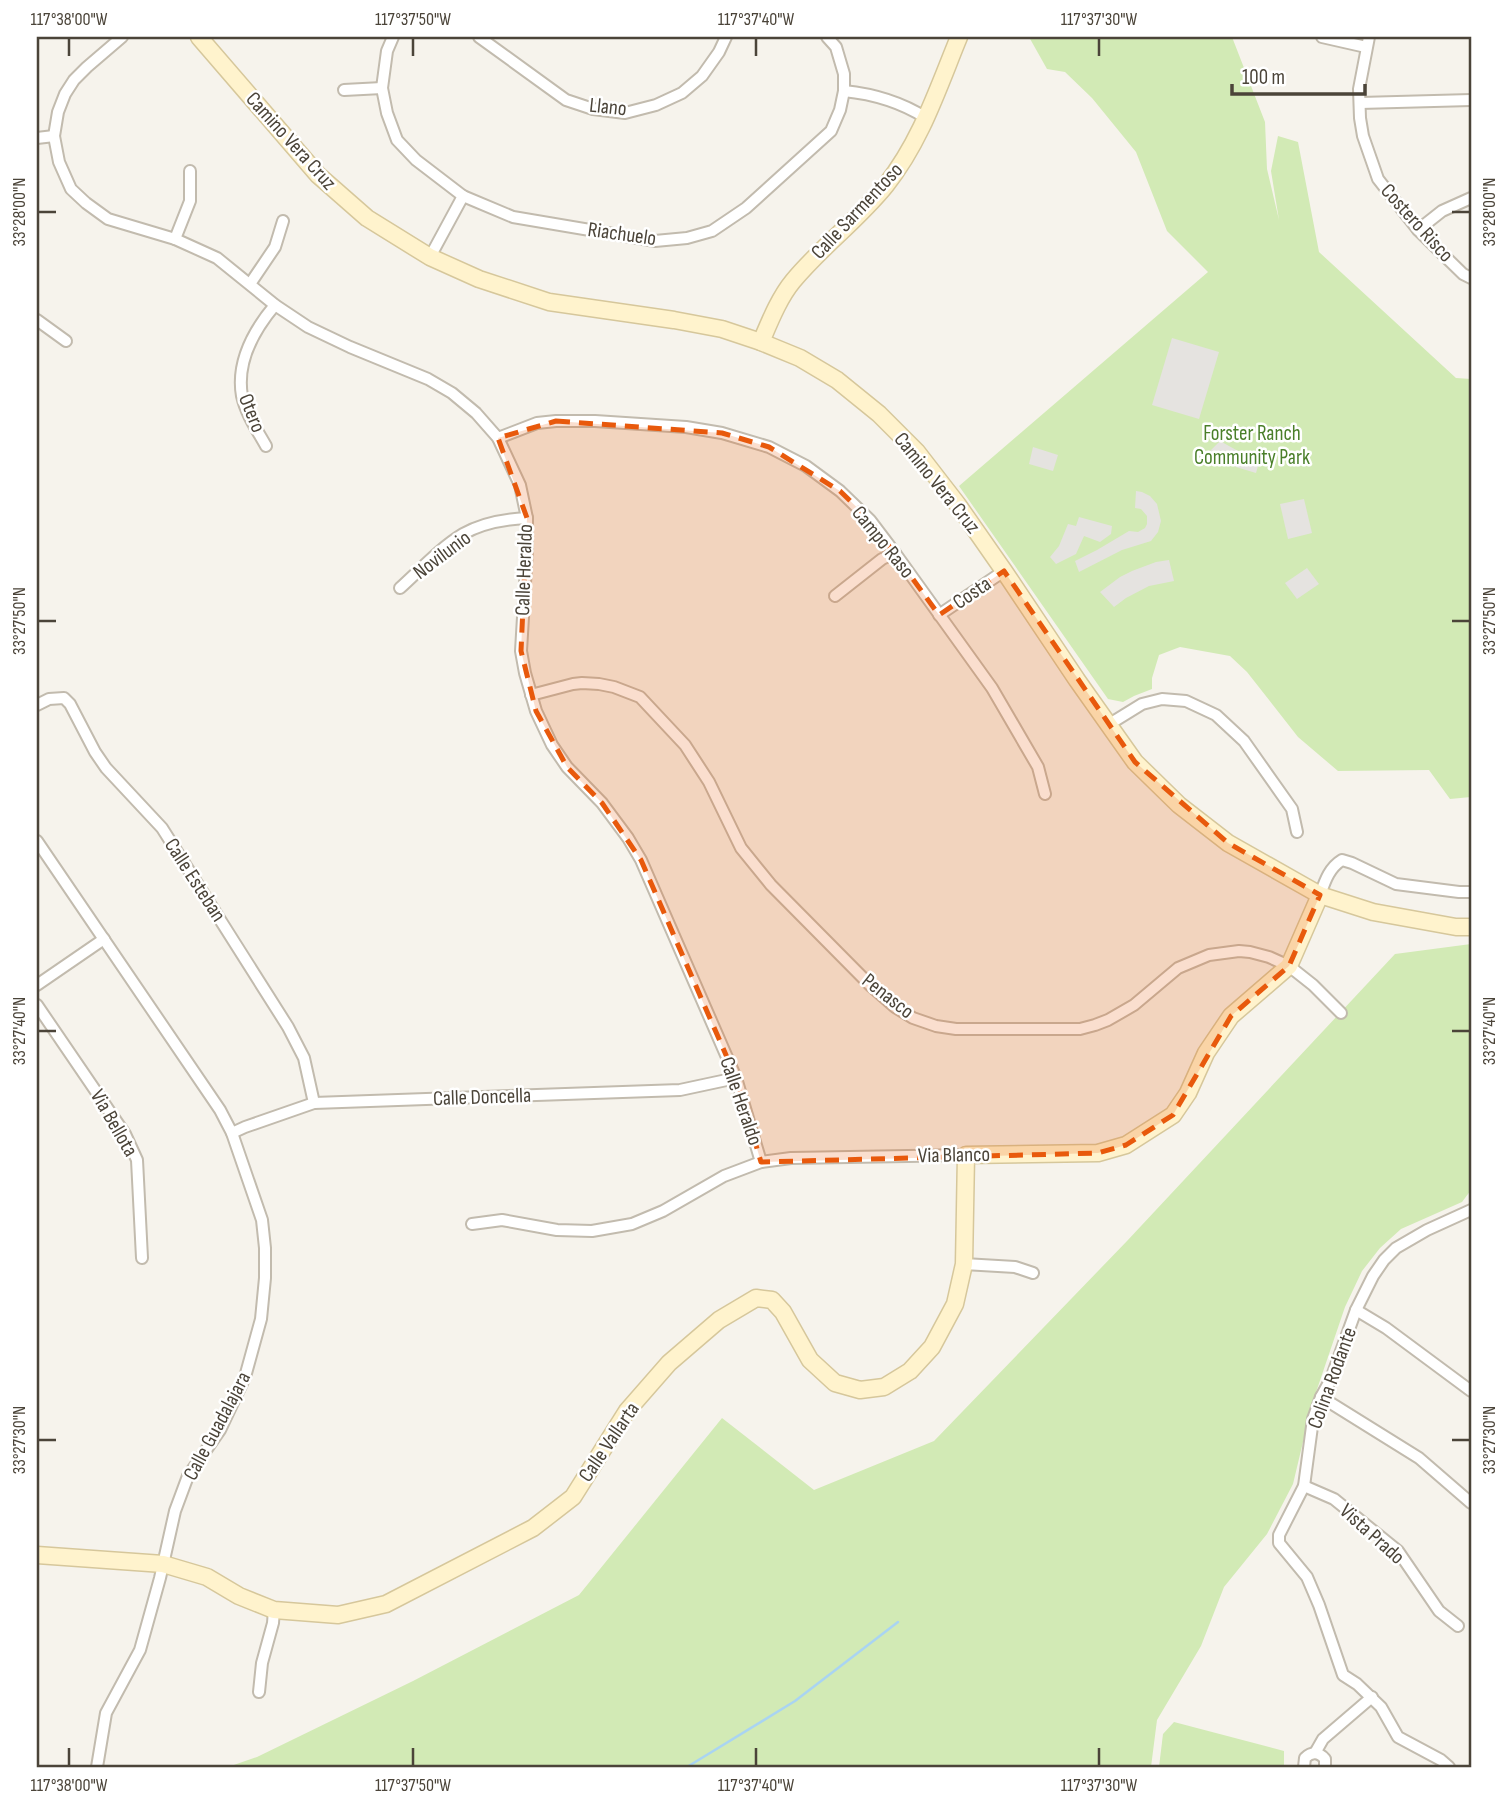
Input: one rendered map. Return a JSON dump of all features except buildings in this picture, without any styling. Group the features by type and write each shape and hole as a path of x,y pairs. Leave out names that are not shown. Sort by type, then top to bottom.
{"street":[{"name":"Calle Heraldo","path":"122,37 74,80 58,112 54,136 59,162 71,189 108,219 175,239 217,258 275,305 308,327 428,379 468,406 498,438 520,485 527,518 521,651 536,711 552,745 567,767 609,812 641,860 736,1078 761,1162"},
{"name":"Camino Vera Cruz","path":"200,37 318,175 367,218 430,257 479,279 549,302 722,329 800,358 828,375 880,414 917,452 958,505 1135,762 1179,805 1228,843 1320,895 1373,912 1456,927 1471,927"},
{"name":"Riachuelo","path":"393,37 387,51 382,89 397,140 416,160 463,196 513,217 655,242 687,238 712,231 746,208 831,131 840,110 844,74 836,47 827,37"},
{"name":"Llano","path":"479,37 566,100 593,109 625,113 656,105 682,93 702,75 726,37"},
{"name":"Calle Sarmentoso","path":"761,342 791,283 823,247 864,210 908,154 926,118 959,37"},
{"path":"1322,37 1368,42"},
{"name":"Costero Risco","path":"1368,42 1359,89 1360,118 1363,136 1378,179 1418,230 1463,274 1471,278"},
{"path":"344,89 382,89"},
{"path":"844,91 871,94 913,110 926,118"},
{"path":"1360,103 1471,100"},
{"path":"37,138 54,136"},
{"path":"175,239 190,201 190,171"},
{"path":"430,257 463,196"},
{"path":"1418,230 1442,211 1471,198"},
{"path":"250,284 275,247 283,220"},
{"name":"Otero","path":"266,446 242,398 240,378 249,343 275,305"},
{"path":"37,320 66,341"},
{"name":"Campo Raso","path":"498,438 537,423 556,421 686,427 769,447 806,466 840,491 870,520 895,553 992,688 1038,767 1045,794"},
{"name":"Novilunio","path":"400,588 464,534 489,523 527,518"},
{"path":"835,596 882,559 895,553"},
{"name":"Costa","path":"939,615 1004,571"},
{"name":"Penasco","path":"531,695 573,684 599,684 624,690 642,699 685,745 709,782 741,848 771,885 871,986 895,1007 914,1018 936,1026 956,1029 1080,1029 1108,1020 1134,1006 1178,968 1209,955 1229,951 1250,952 1289,966 1341,1013"},
{"name":"Calle Esteban","path":"37,705 49,699 64,698 106,768 162,828 289,1027 304,1058 314,1103"},
{"path":"1108,725 1142,704 1162,699 1186,701 1216,715 1244,741 1292,809 1297,832"},
{"name":"Calle Guadalajara","path":"37,841 220,1110 232,1133 262,1220 265,1248 261,1319 245,1377 220,1430 188,1476 176,1511 140,1650 106,1713 97,1767"},
{"path":"1320,895 1327,877 1342,860 1396,884 1471,892"},
{"name":"Via Blanco","path":"472,1224 502,1220 556,1230 592,1231 632,1224 663,1211 724,1176 761,1162 791,1158 1098,1153 1126,1145 1173,1115 1188,1093 1206,1053 1230,1016 1289,966 1320,895"},
{"path":"37,985 104,939"},
{"name":"Via Bellota","path":"37,1005 125,1134 137,1160 142,1258"},
{"name":"Calle Doncella","path":"232,1133 314,1103 680,1090 736,1078"},
{"name":"Calle Vallarta","path":"37,1555 163,1564 208,1577 239,1596 274,1610 338,1615 386,1604 533,1528 573,1497 627,1411 669,1363 719,1320 756,1298 772,1300 783,1312 810,1360 835,1383 860,1390 884,1387 910,1371 932,1347 955,1304 964,1264 966,1155"},
{"name":"Colina Rodante","path":"1372,1697 1343,1675 1307,1577 1279,1543 1279,1535 1304,1486 1313,1419 1321,1396 1331,1379 1356,1310 1373,1276 1384,1259 1396,1248 1471,1210"},
{"path":"964,1264 1015,1267 1033,1273"},
{"path":"1356,1310 1386,1328 1471,1391"},
{"path":"1321,1396 1419,1458 1471,1503"},
{"name":"Vista Prado","path":"1304,1486 1334,1499 1398,1551 1440,1611 1458,1626"},
{"path":"259,1692 262,1663 274,1610"},
{"path":"1315,1753 1323,1739 1372,1697 1398,1737 1423,1749 1449,1767"},
{"path":"1304,1767 1305,1758 1311,1753 1319,1754 1325,1759 1325,1767"}],"highlighted area":[{"path":"556,421 722,433 769,447 840,491 870,520 939,615 1004,571 1135,762 1228,843 1320,895 1289,966 1231,1016 1173,1115 1126,1145 1098,1153 761,1162 736,1078 641,860 602,803 567,767 536,711 521,651 527,518 498,438"}],"green space":[{"name":"Forster Ranch Community Park","path":"1029,37 1232,37 1265,122 1267,169 1279,220 1271,171 1278,136 1298,142 1319,252 1456,378 1471,379 1471,797 1450,799 1429,770 1338,771 1298,737 1247,672 1230,656 1180,647 1159,655 1152,678 1152,689 1123,702 1108,699 959,486 1208,272 1167,231 1136,152 1092,98 1065,72 1047,69"},
{"path":"1471,944 1471,1190 1462,1202 1401,1229 1380,1248 1362,1271 1345,1307 1312,1404 1293,1484 1267,1534 1224,1587 1201,1646 1157,1720 1151,1767 228,1767 257,1757 413,1681 579,1595 722,1418 814,1490 934,1441 1127,1241 1395,954"},
{"path":"1174,1722 1284,1751 1284,1767 1159,1767 1163,1734"}],"shaded area":[{"path":"1172,338 1219,352 1199,419 1152,405"},
{"path":"1220,441 1260,459 1256,473 1236,467 1209,452"},
{"path":"1033,447 1058,455 1053,471 1029,464"},
{"path":"1136,491 1150,496 1157,504 1161,521 1158,532 1151,541 1122,550 1079,572 1075,561 1129,531 1138,532 1145,528 1147,516 1141,509 1135,508"},
{"path":"1304,499 1312,533 1288,539 1280,504"},
{"path":"1079,517 1112,526 1111,534 1100,542 1084,536 1076,554 1056,564 1050,557 1059,546 1068,524 1076,526"},
{"path":"1169,560 1174,581 1149,586 1114,607 1100,592 1132,571"},
{"path":"1307,568 1319,584 1297,599 1285,583"}],"waterway":[{"path":"687,1767 795,1701 898,1622"}]}
